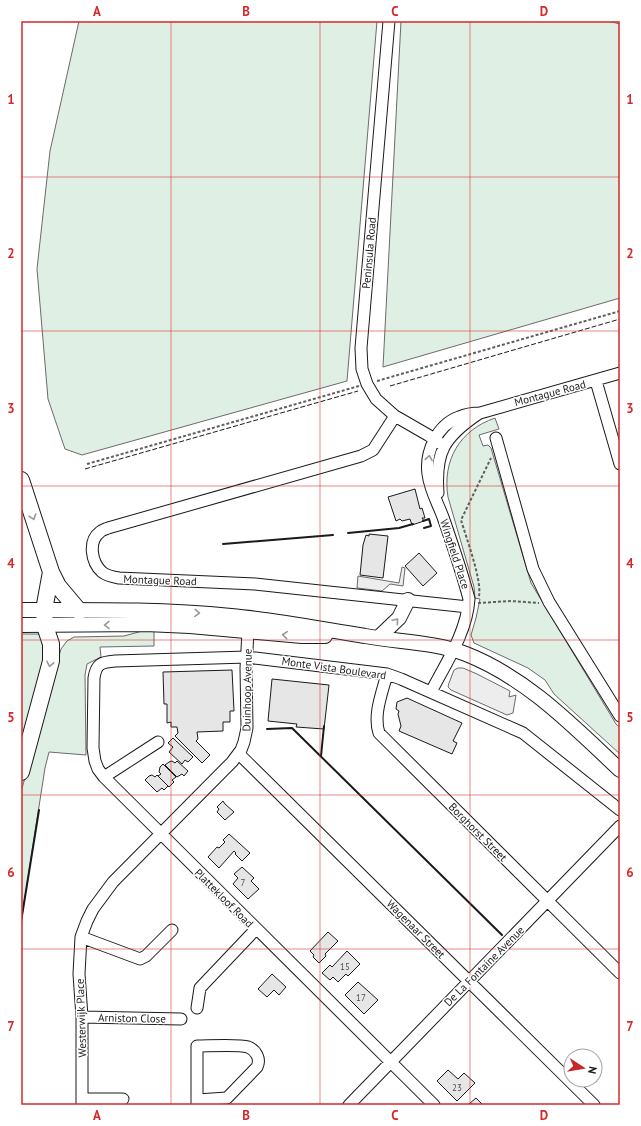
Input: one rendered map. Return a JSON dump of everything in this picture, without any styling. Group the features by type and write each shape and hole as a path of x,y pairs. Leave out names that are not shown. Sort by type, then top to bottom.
{"highway":[{"path":"21,480 51,572 58,586 79,611"},
{"path":"21,772 51,661 51,644 45,626 44,610 51,572"}],"main road":[{"path":"378,638 399,618 408,600"},
{"path":"21,610 148,611 232,616 320,628 453,650 467,654 514,678 538,695 620,770"},
{"path":"21,625 146,624 319,637 352,634"}],"street":[{"name":"Peninsula Road","path":"389,21 361,348 362,369 367,384 376,399 395,416 444,446"},
{"name":"Montague Road","path":"434,440 449,422 458,417 620,373"},
{"path":"596,380 620,464"},
{"name":"Montague Road","path":"444,446 459,428 480,412"},
{"name":"Montague Road","path":"395,416 373,450 366,454 108,528 99,532 95,538 92,550 94,559 102,572 110,577 255,584 468,607"},
{"path":"496,438 533,569 549,602 620,716"},
{"name":"Wingfield Place","path":"431,692 453,650 464,622 469,599 438,504 431,488 428,474 428,459 434,440"},
{"name":"Wingfield Place","path":"438,504 437,469 444,446"},
{"path":"232,616 242,623 248,631"},
{"name":"Duinhoop Avenue","path":"160,834 239,754 244,742 247,728 248,631"},
{"name":"Monte Vista Boulevard","path":"105,662 123,660 247,657 387,674 523,733 620,810"},
{"name":"Plattekloof Road","path":"105,662 100,664 94,673 93,740 95,761 98,769 160,834 434,1105"},
{"name":"Borghorst Street","path":"387,674 376,725 379,733 620,973"},
{"path":"104,777 158,742"},
{"name":"Wagenaar Street","path":"239,754 594,1105"},
{"name":"De La Fontaine Avenue","path":"348,1105 620,826"},
{"name":"Westerwijk Place","path":"123,1099 82,1102 82,1017 79,974 81,937 93,909 113,882 160,834"},
{"path":"197,1008 200,988 256,929"},
{"path":"81,937 140,959 146,956 172,930"},
{"name":"Arniston Close","path":"82,1017 181,1019"},
{"path":"197,1046 246,1046 256,1053 259,1062 257,1067 231,1095 222,1100 197,1103 197,1046"}],"path":[{"path":"375,382 620,312"},
{"path":"87,464 360,386"},
{"path":"492,455 461,520 478,577 480,588 477,603 511,601 542,603"}],"green space":[{"path":"79,21 377,21 347,381 82,455 65,449 48,399 37,269 50,151"},
{"path":"401,21 608,21 620,24 620,298 383,367"},
{"path":"495,418 499,429 479,435 483,446 488,445 491,448 531,583 616,724 620,728 620,754 554,694 545,680 528,668 474,643 471,635 480,599 475,598 474,587 448,497 448,471 456,448 463,439 472,430"},
{"path":"146,630 154,630 154,646 100,647 101,657 87,664 85,675 86,755 49,752 45,768 21,922 21,792 61,649 67,641 74,637 124,636"},
{"path":"21,634 41,634 46,652 21,755"}],"shaded area":[{"path":"402,567 405,568 403,586 390,584 382,591 357,588 358,576 399,583"},
{"path":"463,668 477,674 510,691 509,697 516,695 513,713 507,715 451,690 448,687 449,683 454,670"}],"building":[{"path":"415,489 420,509 422,508 425,518 422,518 424,521 412,525 410,519 402,521 400,519 396,521 388,497"},
{"path":"369,534 388,536 383,578 360,575 363,545 366,535 369,536"},
{"path":"419,553 437,573 423,586 405,566"},
{"path":"232,670 234,711 230,711 230,722 223,722 223,731 197,732 198,739 196,741 210,755 202,763 175,736 178,733 177,727 171,727 171,722 167,723 167,704 164,704 163,672"},
{"path":"272,679 329,685 324,729 296,727 297,724 268,721"},
{"path":"407,698 462,723 453,741 457,743 452,754 399,731 401,726 398,714 399,711 396,709 397,702"},
{"path":"173,738 193,757 188,762 185,760 182,764 169,752 173,747 168,743"},
{"path":"172,761 175,763 177,761 188,771 184,776 182,774 177,777 165,765"},
{"path":"163,764 176,777 172,780 174,782 169,787 158,776 161,774 159,772 160,767"},
{"path":"152,775 155,777 157,775 168,786 164,790 162,788 157,792 145,780"},
{"path":"223,801 234,812 225,820 217,812 219,809 217,807"},
{"path":"229,834 250,853 242,861 234,851 219,868 208,857 217,847 219,848 225,842 223,840"},
{"path":"242,867 254,878 251,881 259,889 248,899 233,884 238,878 234,874"},
{"path":"328,932 338,941 325,954 326,956 319,963 310,951"},
{"path":"347,951 360,964 348,976 346,974 338,982 333,977 330,980 322,973 330,965 332,967"},
{"path":"272,974 286,987 279,995 274,990 267,997 258,989"},
{"path":"358,982 378,1000 364,1014 345,995"},
{"path":"448,1070 458,1079 464,1073 475,1083 457,1101 437,1081"},
{"path":"476,1098 483,1105 469,1104"}],"fence":[{"path":"390,386 620,319"},
{"path":"85,469 358,391"}],"wall":[{"path":"423,521 429,519 431,526 424,528"},
{"path":"348,533 399,528 413,524"},
{"path":"223,544 333,535"},
{"path":"321,756 324,726"},
{"path":"267,729 292,728 502,935"},
{"path":"21,922 39,810"}]}
